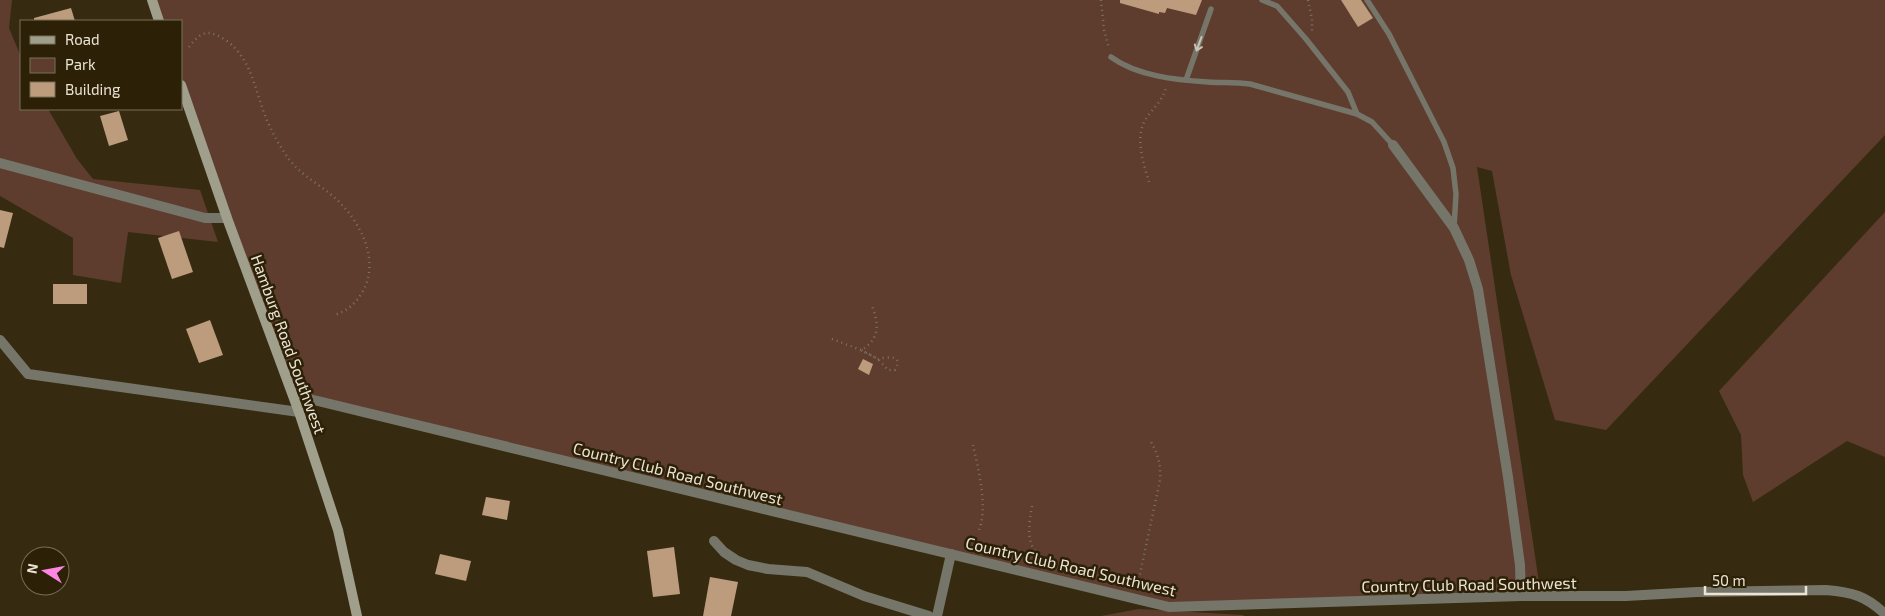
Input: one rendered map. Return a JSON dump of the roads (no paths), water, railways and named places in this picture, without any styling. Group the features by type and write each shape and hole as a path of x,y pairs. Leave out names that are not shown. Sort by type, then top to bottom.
{"street":[{"path":"152,0 159,20"},
{"name":"Hamburg Road Southwest","path":"182,88 299,412 338,530 357,616"},
{"path":"1393,145 1454,228 1469,260 1480,298 1520,565 1521,596"},
{"path":"0,163 205,218 228,218"},
{"path":"0,340 28,374 299,412"},
{"name":"Country Club Road Southwest","path":"293,395 1169,607 1521,596 1626,596 1692,592 1826,590 1846,592 1865,598 1885,614"},
{"path":"714,541 724,552 748,565 768,569 807,572 864,596 928,616"},
{"path":"936,616 950,554"}],"lane":[{"path":"1262,0 1278,6 1348,92 1357,114"},
{"path":"1367,0 1389,34 1444,142 1453,168 1456,194 1454,228"},
{"path":"1186,80 1211,9"},
{"path":"1111,57 1121,65 1148,73 1186,80 1206,82 1234,81 1250,84 1357,114 1372,122 1393,145"}]}
